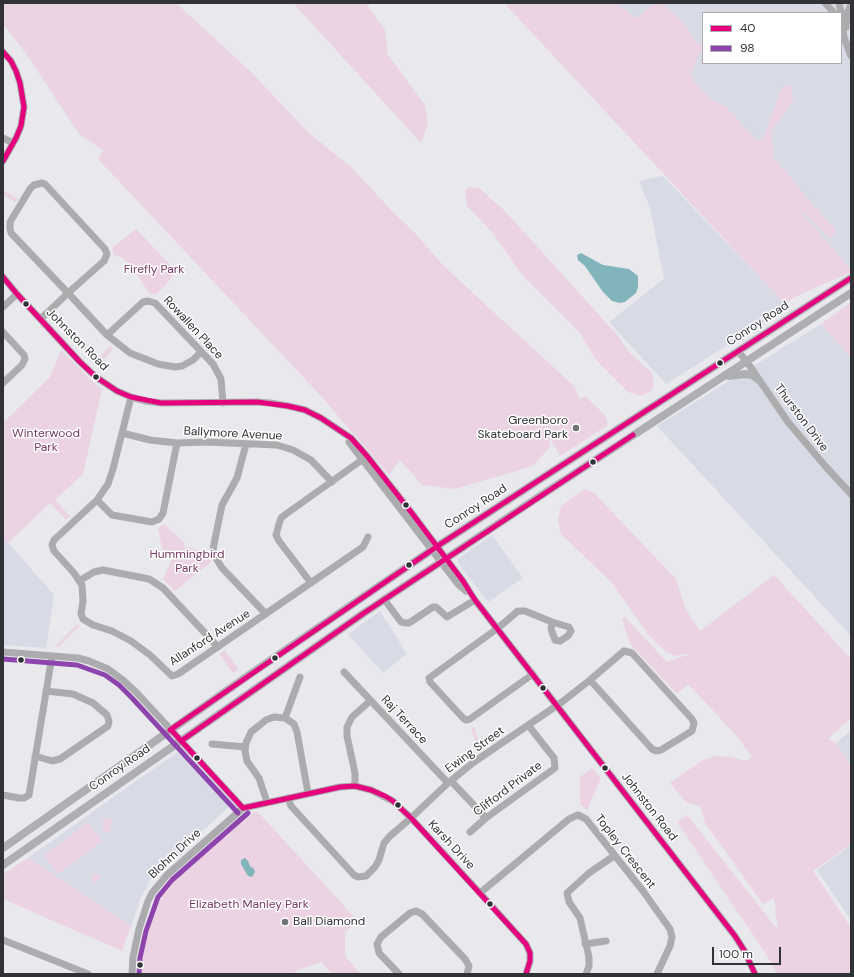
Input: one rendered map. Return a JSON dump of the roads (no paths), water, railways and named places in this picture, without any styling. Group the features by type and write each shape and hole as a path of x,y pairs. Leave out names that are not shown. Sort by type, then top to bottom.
{"main road":[{"name":"Conroy Road","path":"3,848 170,730 435,548 851,278"},
{"name":"Conroy Road","path":"3,865 384,599 851,293"},
{"path":"720,379 742,374 752,375 760,380"},
{"path":"356,602 364,613"}],"street":[{"path":"824,3 833,12"},
{"path":"844,37 847,13 851,5"},
{"path":"842,22 844,37"},
{"path":"842,32 851,56"},
{"path":"3,52 10,60 16,71 20,83 24,107 21,126 3,161"},
{"path":"3,138 13,144"},
{"path":"40,319 68,293 104,261 107,254 105,249 45,184 37,183 30,189 10,222 11,233 68,293 107,335 130,353 158,364 175,367 182,366 193,360 201,352"},
{"name":"Johnston Road","path":"3,277 80,362 96,377 117,391 131,397 162,403 257,402 282,405 311,412 334,426 365,458 435,548 458,584 475,600 498,628 735,936 744,950 755,974"},
{"path":"3,306 17,294"},
{"name":"Rowallen Place","path":"107,335 143,302 151,301 155,303 213,364 222,383 223,403"},
{"path":"3,332 24,355 25,359 22,365 3,383"},
{"name":"Thurston Drive","path":"738,351 760,380 788,422 851,494"},
{"name":"Allanford Avenue","path":"131,397 110,478 105,488 97,500 52,542 52,548 74,573 83,590 81,614 83,619 93,625 112,631 131,641 150,655 172,676 178,674 218,647 363,547 368,537"},
{"name":"Ballymore Avenue","path":"122,432 150,440 177,443 277,445 294,450 311,460 332,482"},
{"path":"97,500 112,515 152,522 159,519 163,514 177,443"},
{"path":"246,444 237,478 222,506 214,550 216,558 222,568 266,614"},
{"path":"311,583 276,535 276,530 281,518 365,458"},
{"path":"79,581 94,572 103,570 149,579 163,588 218,647"},
{"path":"384,599 401,622 406,623 409,623 433,607 436,607 447,617 475,600"},
{"path":"533,674 470,719 466,720 430,682 429,678 431,675 498,628 518,611 525,611 552,622"},
{"name":"Ewing Street","path":"288,798 291,806 354,876 366,876 375,867 379,860 384,843 390,836 449,782 474,762 590,680 624,651 632,653 692,719 694,727 692,731 661,750 656,751 646,743 590,680"},
{"path":"3,652 78,658 108,669 124,680 243,808"},
{"path":"3,796 24,798 29,795 34,756 52,656"},
{"name":"Raj Terrace","path":"344,672 370,701 486,818"},
{"path":"285,718 300,677"},
{"path":"34,756 52,760 60,759 108,726 109,721 107,715 93,703 73,694 46,691"},
{"path":"355,786 355,773 347,736 347,727 352,717 370,701"},
{"path":"267,802 259,778 246,757 245,747 251,732 258,725 274,717 285,718 294,724 297,732 308,793"},
{"name":"Clifford Private","path":"470,832 486,818 555,768 554,758 528,725"},
{"path":"212,744 245,747"},
{"name":"Karsh Drive","path":"243,808 340,787 355,786 371,790 385,796 393,801 411,818 526,944 530,953 530,961 526,974"},
{"name":"Blohm Drive","path":"132,974 133,957 139,928 152,893 167,875 243,808"},
{"name":"Topley Crescent","path":"480,893 569,819 578,815 586,819 670,929 672,937 670,946 657,974"},
{"path":"586,974 589,966 589,957 580,918 569,902 567,893 589,873 614,856"},
{"path":"398,974 379,953 377,944 381,937 410,913 416,911 422,914 465,959 469,966 467,974"},
{"path":"3,940 88,974"},
{"path":"586,944 606,942"}],"water":[{"path":"581,253 603,265 629,269 638,276 638,287 636,293 625,302 620,303 612,301 603,292 585,266 578,260 577,255"},
{"path":"245,858 254,869 255,872 252,877 248,876 241,864 241,860"}],"place":[{"name":"Greenboro Skateboard Park","path":"576,428"},
{"name":"Ball Diamond","path":"285,922"}],"park label":[{"name":"Firefly Park","path":"154,270"},
{"name":"Winterwood Park","path":"46,441"},
{"name":"Hummingbird Park","path":"187,562"},
{"name":"Elizabeth Manley Park","path":"249,905"}]}
